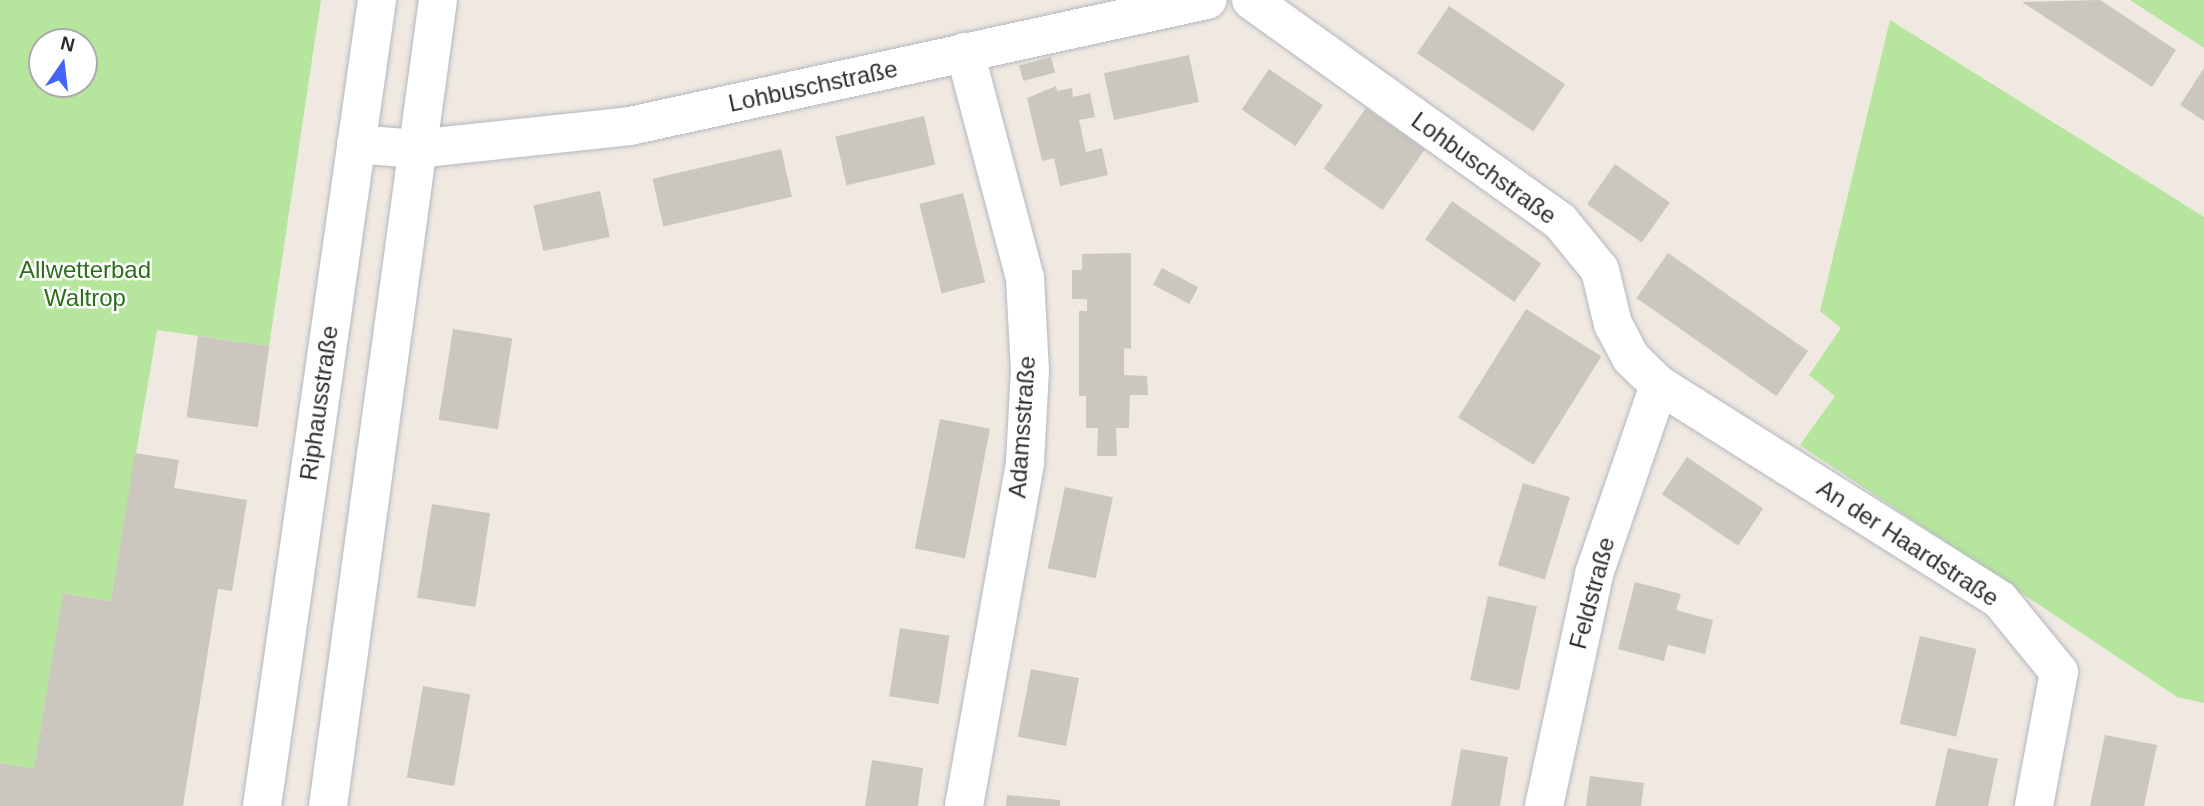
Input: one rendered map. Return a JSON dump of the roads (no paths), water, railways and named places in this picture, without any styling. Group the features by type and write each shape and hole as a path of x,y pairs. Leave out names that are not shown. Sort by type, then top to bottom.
{"street":[{"name":"Riphausstraße","path":"262,806 377,0"},
{"path":"328,806 438,0"},
{"name":"Lohbuschstraße","path":"356,144 416,149 630,126 1207,0"},
{"name":"Lohbuschstraße","path":"1251,0 1560,221 1600,270 1613,324 1631,358 1659,385"},
{"name":"Adamsstraße","path":"964,806 1025,462 1030,371 1025,278 965,52"},
{"name":"Feldstraße","path":"1544,806 1594,574 1659,385"},
{"name":"An der Haardstraße","path":"1659,385 2000,600 2059,672 2034,806"}],"park label":[{"name":"Allwetterbad Waltrop","path":"85,284"}]}
